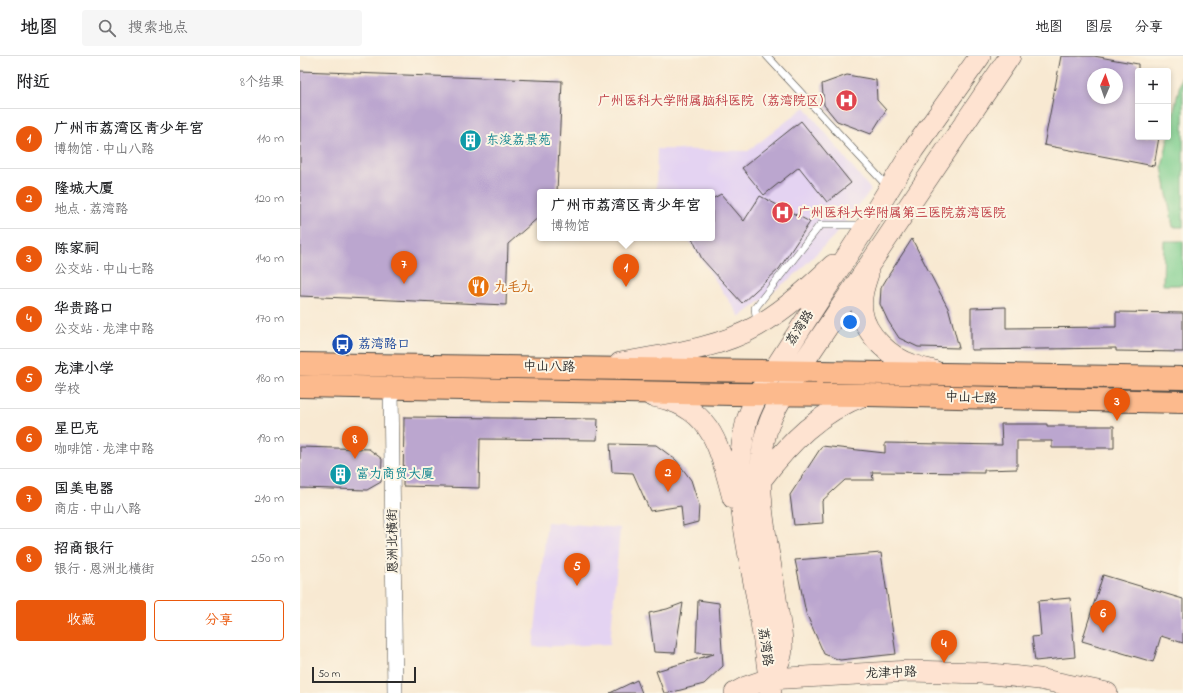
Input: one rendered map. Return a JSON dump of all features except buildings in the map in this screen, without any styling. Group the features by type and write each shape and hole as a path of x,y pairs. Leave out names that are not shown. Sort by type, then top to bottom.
{"main road":[{"name":"荔湾路","path":"770,686 761,620 746,544 742,505 740,478 746,423 759,393 772,371 867,225 913,150 980,56"},
{"name":"荔湾路","path":"770,686 778,668 782,647 760,480 767,426 775,408 785,394 797,372 1010,56"},
{"path":"599,368 706,346 757,326 784,307 832,266 867,225"},
{"path":"872,261 864,284 862,311 865,323 875,338 887,350 912,365 950,375"},
{"name":"中山八路","path":"300,364 797,372"},
{"name":"中山七路","path":"797,372 1183,378"},
{"name":"中山八路","path":"300,386 759,393"},
{"path":"616,392 662,398 678,403 706,424 722,453 746,544"},
{"name":"中山七路","path":"759,393 1183,402"},
{"path":"760,480 790,445 814,423 838,407 868,395"},
{"name":"龙津中路","path":"735,693 746,687 770,686 910,671 982,673 1039,679 1107,693"}],"street":[{"name":"恩洲北横街","path":"391,388 395,693"}],"lane":[{"path":"767,56 889,188"},
{"path":"757,326 755,308 820,225 867,225"}],"shaded area":[{"name":"广州医科大学附属第三医院荔湾医院","path":"805,107 871,190 836,234 797,273 740,317 689,241 715,241 715,189 656,189 657,149 748,151"},
{"path":"547,522 620,528 610,644 533,647"}],"green space":[{"path":"1183,69 1183,227 1173,227 1162,167 1168,140 1171,140 1171,125"},
{"path":"1164,241 1183,241 1183,285 1163,285"}],"place":[{"name":"广州医科大学附属脑科医院（荔湾院区）","path":"847,101"},
{"name":"东浚荔景苑","path":"471,140"},
{"name":"广州医科大学附属第三医院荔湾医院","path":"782,213"},
{"name":"国美电器","path":"404,284"},
{"name":"九毛九","path":"478,287"},
{"name":"广州市荔湾区青少年宫","path":"626,287"},
{"name":"荔湾路口","path":"343,344"},
{"name":"陈家祠","path":"1117,421"},
{"name":"招商银行","path":"355,459"},
{"name":"富力商贸大厦","path":"341,474"},
{"name":"隆城大厦","path":"668,492"},
{"name":"龙津小学","path":"577,586"},
{"name":"星巴克","path":"1103,633"},
{"name":"华贵路口","path":"944,663"}]}
